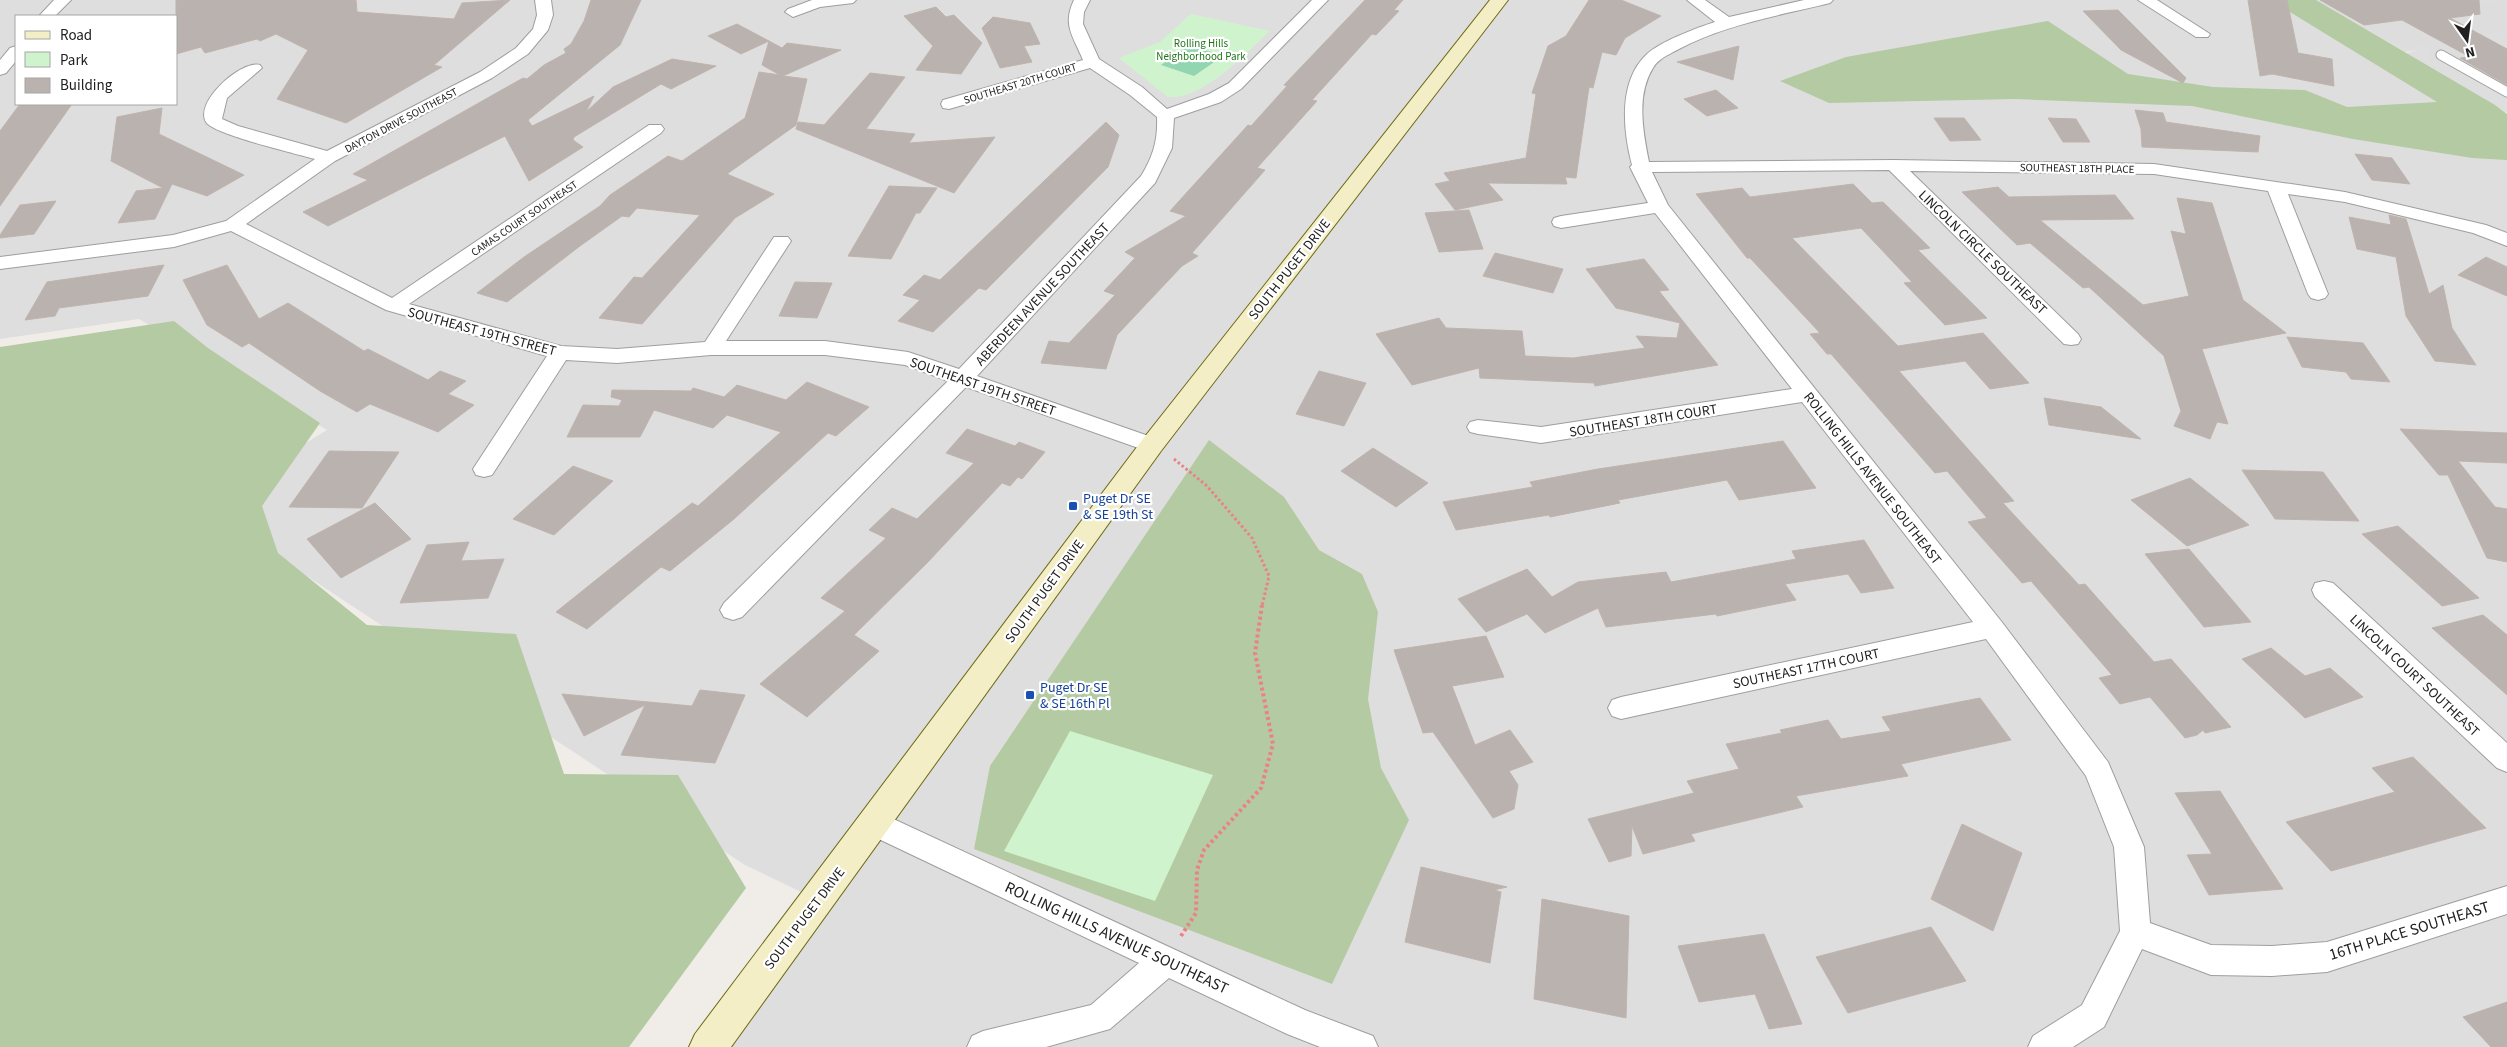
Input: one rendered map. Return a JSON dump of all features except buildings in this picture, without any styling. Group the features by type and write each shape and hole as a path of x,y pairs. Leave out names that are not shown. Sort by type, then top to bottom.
{"street":[{"path":"47,15 63,0"},
{"name":"DAYTON DRIVE SOUTHEAST","path":"233,225 329,157 486,76 522,51 540,30 545,15 543,0"},
{"path":"793,12 818,3 848,0"},
{"path":"1082,0 1076,12 1075,24 1092,62 1136,91 1165,115 1215,98 1235,86 1320,0"},
{"name":"SOUTH PUGET DRIVE","path":"708,1047 1152,445 1499,0"},
{"path":"1695,0 1725,22"},
{"name":"ROLLING HILLS AVENUE SOUTHEAST","path":"1825,0 1725,22 1686,38 1650,59 1637,82 1632,103 1639,167 1647,186 1660,207 1992,628 2098,770 2128,847 2135,932"},
{"path":"2146,0 2202,34"},
{"path":"0,70 15,52"},
{"name":"SOUTHEAST 20TH COURT","path":"949,104 1092,62"},
{"path":"254,68 221,93 212,107 213,121 232,130 329,157"},
{"name":"ABERDEEN AVENUE SOUTHEAST","path":"733,610 962,379 1149,179 1163,154 1167,137 1165,115"},
{"name":"CAMAS COURT SOUTHEAST","path":"393,306 655,129"},
{"name":"SOUTHEAST 18TH PLACE","path":"1639,167 1894,165 2154,169 2275,185 2345,197 2479,229 2507,240"},
{"name":"LINCOLN CIRCLE SOUTHEAST","path":"1894,165 2071,339"},
{"path":"2275,185 2318,294"},
{"path":"1561,222 1660,207"},
{"path":"0,263 174,240 233,225"},
{"name":"SOUTHEAST 19TH STREET","path":"233,225 393,306 560,353 617,356 712,348 834,350 908,359 1152,445"},
{"path":"712,348 781,241"},
{"path":"484,469 560,353"},
{"name":"SOUTHEAST 18TH COURT","path":"1478,428 1541,435 1807,394"},
{"name":"LINCOLN COURT SOUTHEAST","path":"2324,590 2507,760"},
{"name":"SOUTHEAST 17TH COURT","path":"1621,708 1992,628"},
{"name":"ROLLING HILLS AVENUE SOUTHEAST","path":"874,823 1298,1023 1362,1047"},
{"name":"16TH PLACE SOUTHEAST","path":"2135,932 2211,960 2272,960 2327,957 2507,900"},
{"path":"2044,1047 2094,1016 2135,932"},
{"path":"983,1047 1099,1018 1166,960"}],"lane":[{"path":"2441,55 2507,92"}],"path":[{"path":"1152,445 1181,463 1207,486 1252,538 1270,576 1259,618 1255,653 1273,744 1261,788 1204,850 1197,870 1196,913 1166,960"}],"shaded area":[{"path":"0,0 2270,0 2507,144 2507,1047 710,1047 820,901 745,865 202,507 327,430 139,319 0,339"},
{"path":"2315,0 2507,0 2507,113 2406,53 2419,50 2405,52"},
{"path":"2322,0 2385,12 2410,23 2481,13 2468,5 2507,0 2507,30 2439,42 2426,35 2421,36 2445,51 2460,48 2507,74 2507,101 2502,95 2427,53 2432,52 2424,45 2405,48"}],"green space":[{"path":"2270,0 2316,0 2495,105 2507,114 2507,160 2472,158 2353,139 2192,106 2015,99 1829,103 1780,81 1846,57 2048,21 2128,74 2213,87 2305,90 2347,107 2437,102"},
{"name":"Rolling Hills Neighborhood Park","path":"1191,14 1270,31 1236,63 1210,83 1182,96 1168,97 1119,58 1160,42"},
{"path":"1190,45 1223,56 1194,76 1161,65"},
{"path":"174,321 208,348 320,423 262,506 278,553 367,625 516,634 564,774 678,775 746,888 629,1047 0,1047 0,347"},
{"path":"1209,440 1284,497 1319,550 1362,574 1378,612 1368,699 1381,768 1409,820 1332,984 974,849 990,766"},
{"path":"1070,731 1213,775 1155,901 1004,851"}],"place":[{"name":"Puget Dr SE & SE 19th St","path":"1073,506"},
{"name":"Puget Dr SE & SE 16th Pl","path":"1030,695"}]}
